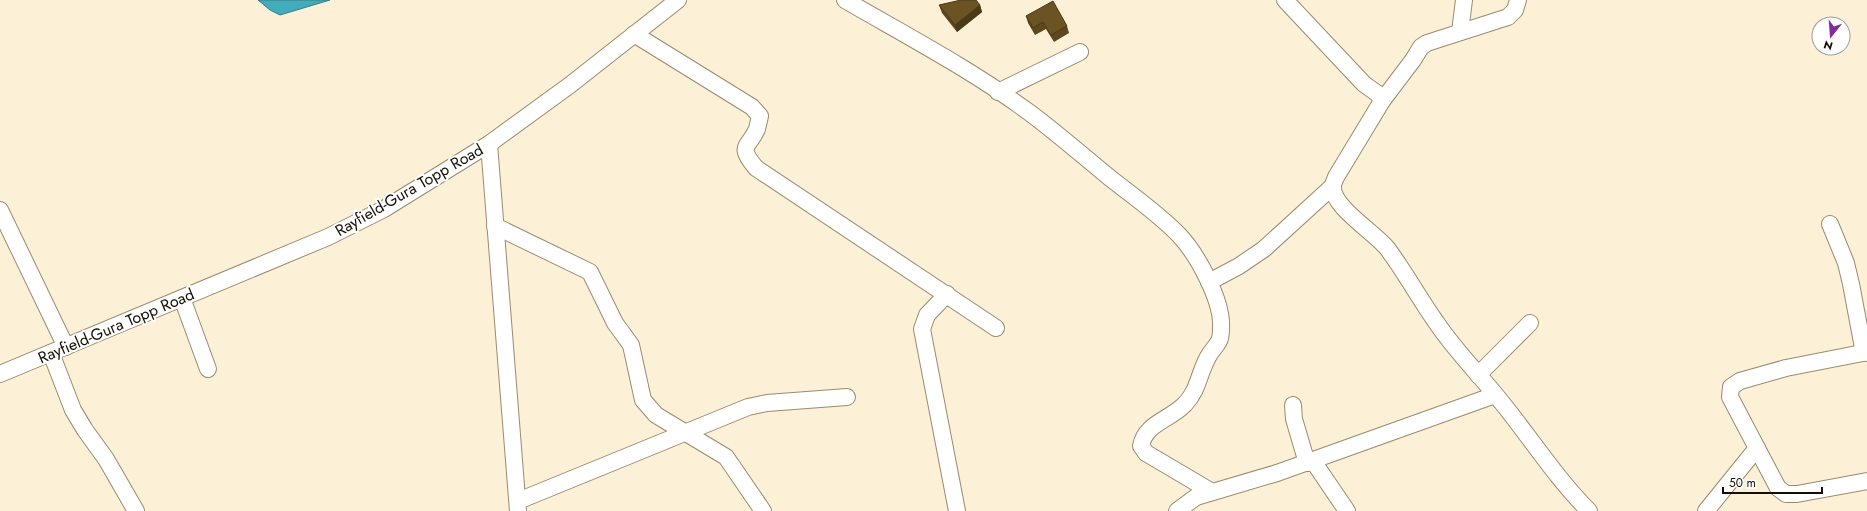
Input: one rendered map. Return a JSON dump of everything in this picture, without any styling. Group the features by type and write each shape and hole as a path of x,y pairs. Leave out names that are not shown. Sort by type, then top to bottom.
{"street":[{"name":"Rayfield-Gura Topp Road","path":"0,374 328,237 384,209 489,144 570,85 678,0"},
{"path":"845,0 998,92 1030,113 1179,235 1195,254 1209,282 1218,305 1222,326 1219,340 1202,369 1195,393 1184,406 1149,429 1142,438 1141,446 1146,453 1212,492"},
{"path":"1285,0 1364,84 1378,94 1382,101"},
{"path":"1460,32 1464,0"},
{"path":"1209,282 1239,266 1264,249 1333,186 1336,177 1382,101 1421,47 1427,43 1508,16 1515,10 1518,0"},
{"path":"634,34 752,107 760,116 757,129 746,145 746,157 756,168 996,328"},
{"path":"998,92 1080,52"},
{"path":"489,144 518,506 748,407 767,403 847,397"},
{"path":"1333,186 1335,196 1341,208 1369,230 1387,248 1436,324 1495,395 1572,494 1589,511"},
{"path":"0,210 58,350 73,410 85,430 106,459 136,511"},
{"path":"1830,224 1846,262 1866,352 1786,368 1740,381 1731,387 1730,397 1778,488 1786,494 1797,494 1867,481"},
{"path":"495,226 590,272 615,323 631,345 643,400 656,415 726,457 763,511"},
{"path":"947,294 927,315 922,329 957,511"},
{"path":"182,298 208,369"},
{"path":"1478,375 1530,323"},
{"path":"1177,511 1196,497 1237,486 1310,462 1495,395"},
{"path":"1292,405 1294,419 1310,462 1347,511"},
{"path":"1706,511 1757,448"}],"water":[{"path":"258,0 330,0 280,15 270,10"}],"building":[{"path":"961,0 976,0 980,5 955,25 939,5"},
{"path":"1053,1 1067,26 1051,35 1043,22 1033,28 1026,16"}]}
